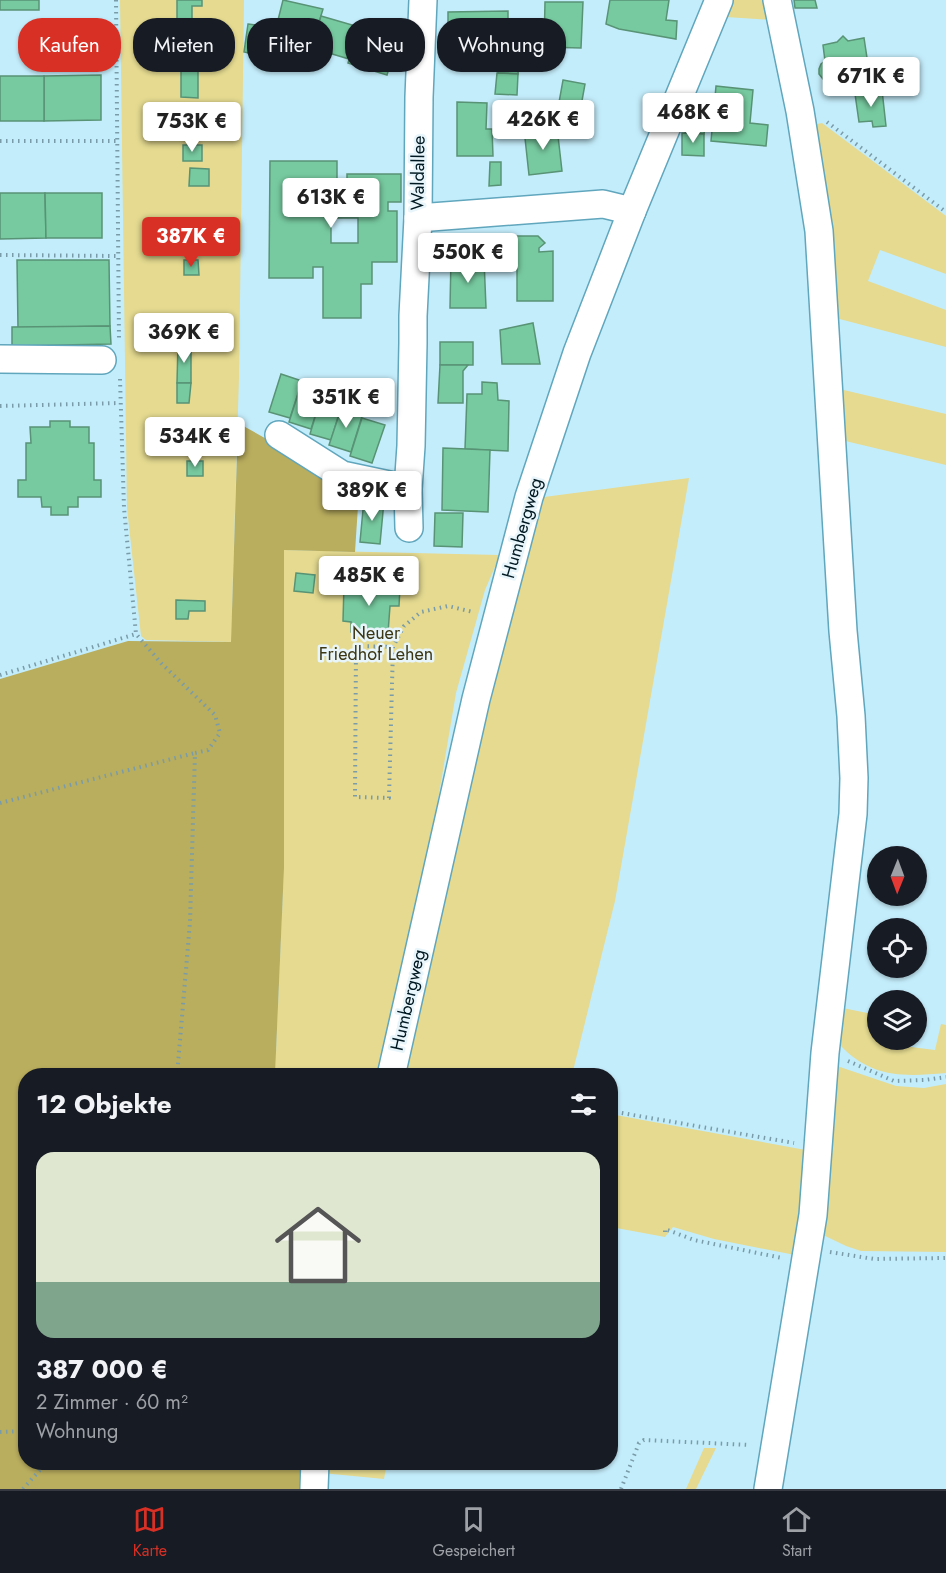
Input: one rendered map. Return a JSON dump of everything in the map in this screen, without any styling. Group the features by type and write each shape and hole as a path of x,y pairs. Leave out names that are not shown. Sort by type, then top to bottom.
{"street":[{"name":"Waldallee","path":"409,528 412,316 418,218 423,0"},
{"name":"Humbergweg","path":"393,1068 476,699 530,497 577,352 719,0"},
{"path":"768,1489 813,1215 825,1053 853,814 854,778 811,115 777,0"},
{"path":"418,218 603,204 632,211"},
{"path":"0,359 113,358"},
{"path":"279,435 342,475 408,489"},
{"path":"314,1489 315,1470"}],"path":[{"path":"0,803 208,750 220,733 215,715 162,664 136,634 124,508 120,403 113,358 118,256 116,0"},
{"path":"811,115 946,212"},
{"path":"0,141 118,141"},
{"path":"0,255 118,256"},
{"path":"0,406 120,403"},
{"path":"393,647 356,646 355,797 389,798 393,647 404,626 421,612 447,606 497,617"},
{"path":"0,675 136,634"},
{"path":"178,1068 190,922 195,753"},
{"path":"825,1053 894,1081 946,1077"},
{"path":"618,1112 818,1147"},
{"path":"665,1232 665,1229 694,1240 807,1256 946,1258"},
{"path":"0,1432 18,1431"},
{"path":"621,1489 639,1443 644,1440 775,1445"},
{"path":"23,1489 40,1470"}],"green space":[{"path":"120,0 244,0 239,377 231,642 146,640 141,636 127,508"},
{"path":"734,0 769,0 773,20 726,17"},
{"path":"822,123 946,216 946,274 880,250 868,281 946,310 946,347 832,317 811,129"},
{"path":"835,388 946,414 946,465 837,439"},
{"path":"689,478 615,901 574,1068 401,1068 476,750 544,497"},
{"name":"Neuer Friedhof Lehen","path":"284,550 500,555 485,590 456,693 425,877 385,1068 275,1068 284,868"},
{"path":"838,1007 867,1013 867,1050 935,1050 941,1024 946,1025 946,1073 915,1075 888,1073 862,1063 838,1043"},
{"path":"837,1066 896,1086 924,1088 946,1084 946,1252 861,1251 821,1234"},
{"path":"618,1115 811,1151 800,1256 714,1239 673,1227 665,1237 618,1228"},
{"path":"704,1448 716,1448 696,1489 686,1489"},
{"path":"323,1470 386,1470 384,1479 322,1473"}],"shaded area":[{"path":"238,423 359,491 355,552 284,550 284,868 275,1068 18,1068 18,1470 307,1470 306,1489 0,1489 0,679 128,641 231,642"}],"building":[{"path":"0,0 39,0 39,10 0,10"},
{"path":"177,0 202,0 202,6 192,6 192,18 177,18"},
{"path":"283,0 323,9 320,18 278,18"},
{"path":"610,0 669,0 666,20 677,21 676,39 619,29 606,24"},
{"path":"794,0 815,0 817,8 795,8"},
{"path":"545,2 583,2 581,48 566,48 566,18 545,18"},
{"path":"508,11 508,18 448,18 448,12"},
{"path":"333,19 345,23 345,58 333,54"},
{"path":"247,31 247,53 244,52"},
{"path":"843,36 848,41 864,38 872,91 830,95 829,81 823,79 819,74 821,64 825,61 823,45 837,42"},
{"path":"181,72 198,72 198,98 181,97"},
{"path":"498,72 518,72 518,74"},
{"path":"497,73 518,74 517,95 495,94"},
{"path":"101,75 101,120 44,121 44,76"},
{"path":"0,76 44,76 44,121 0,121"},
{"path":"563,80 585,84 580,112 558,108"},
{"path":"716,86 753,90 750,123 768,125 766,146 711,141"},
{"path":"882,90 886,126 873,127 872,121 859,122 855,94"},
{"path":"457,102 487,103 486,129 492,129 493,156 457,156"},
{"path":"686,125 705,126 704,134 685,133"},
{"path":"557,127 562,171 529,175 524,129"},
{"path":"682,133 704,134 704,156 682,155"},
{"path":"183,145 202,145 202,161 183,161"},
{"path":"270,161 337,161 337,183 347,183 347,174 401,174 401,202 388,202 388,211 397,211 397,262 372,262 372,284 361,284 361,318 323,318 323,267 313,267 313,278 269,278","holes":["331,218 358,218 358,243 331,243"]},
{"path":"490,162 501,162 501,185 489,186"},
{"path":"190,168 209,169 209,186 189,186"},
{"path":"0,193 45,193 46,238 0,239"},
{"path":"45,193 102,193 102,238 46,238"},
{"path":"517,236 538,236 545,243 539,248 539,252 553,251 553,301 517,301"},
{"path":"186,237 200,237 200,253 186,253"},
{"path":"451,258 484,259 486,308 450,308"},
{"path":"17,260 109,260 110,326 18,328"},
{"path":"184,260 198,260 199,275 184,275"},
{"path":"533,323 540,364 502,364 500,330"},
{"path":"110,326 111,344 12,346 12,327"},
{"path":"440,342 473,342 473,365 440,365"},
{"path":"178,344 191,344 191,383 177,383"},
{"path":"440,365 468,365 463,371 463,403 438,403"},
{"path":"281,374 302,381 290,418 269,412"},
{"path":"482,382 497,383 498,400 509,401 508,451 465,449 467,394 482,394"},
{"path":"177,383 191,383 189,403 177,403"},
{"path":"301,385 323,392 311,429 289,422"},
{"path":"322,394 343,401 331,440 310,434"},
{"path":"342,406 363,413 351,452 329,445"},
{"path":"362,418 385,425 372,463 350,456"},
{"path":"50,421 70,421 70,427 89,427 89,443 94,443 94,480 101,480 101,497 78,497 78,507 68,507 68,515 51,515 51,507 42,507 41,497 18,497 18,480 26,480 26,443 31,443 30,427 50,427"},
{"path":"187,437 206,438 205,451 186,450"},
{"path":"443,448 490,450 488,512 442,510"},
{"path":"187,461 203,461 203,476 187,476"},
{"path":"364,499 384,501 380,544 360,542"},
{"path":"435,513 463,513 462,547 434,546"},
{"path":"296,573 315,575 313,593 294,591"},
{"path":"344,585 400,587 399,606 390,606 388,633 351,632 351,622 343,621"},
{"path":"176,600 205,601 205,611 189,611 188,619 176,619"}]}
